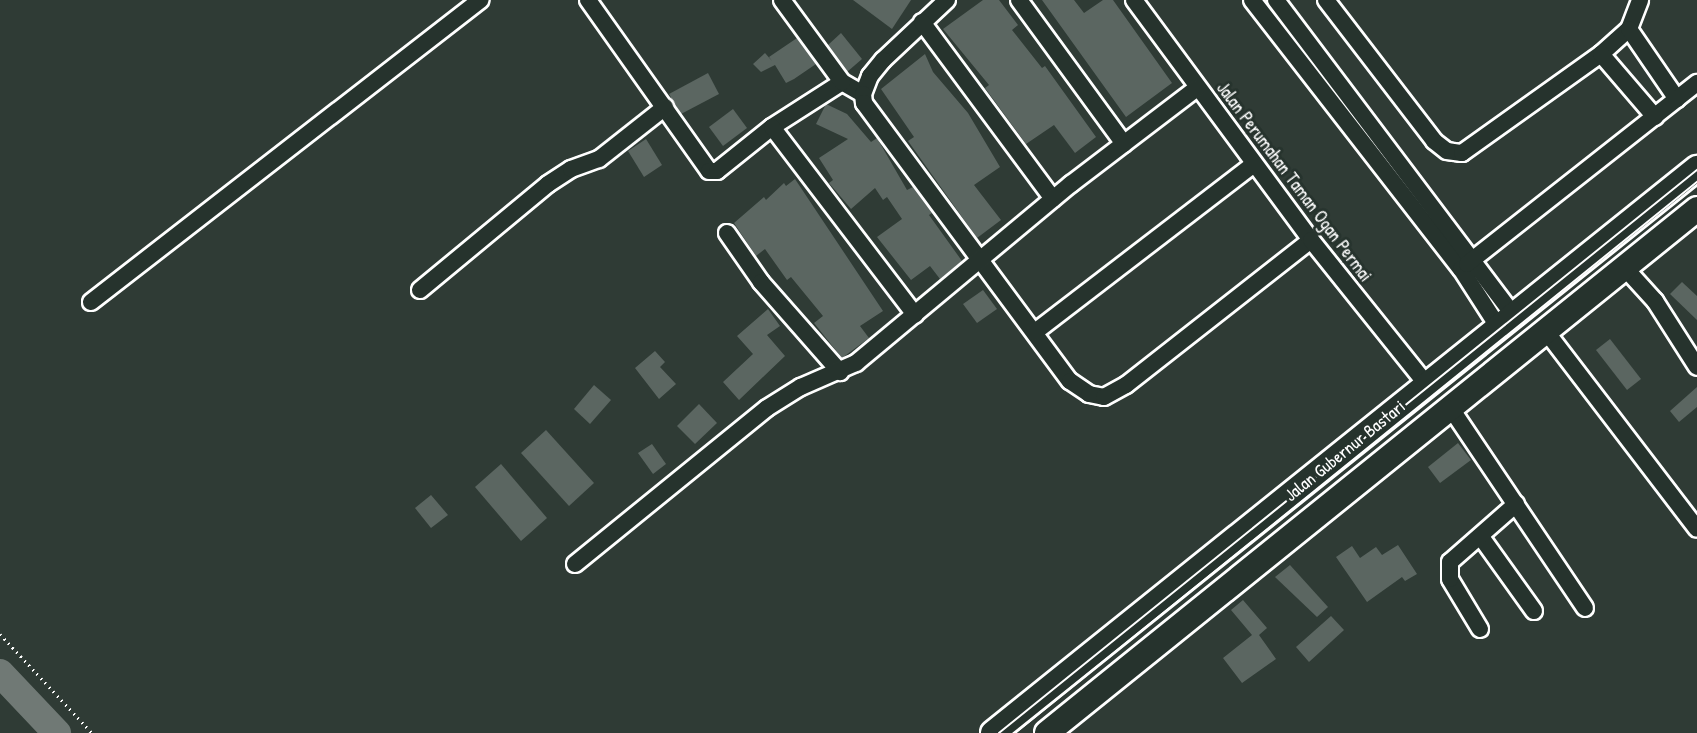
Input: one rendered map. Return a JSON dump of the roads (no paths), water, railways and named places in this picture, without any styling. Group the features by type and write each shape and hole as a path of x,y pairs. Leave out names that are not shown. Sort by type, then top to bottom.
{"highway":[{"name":"Jalan Gubernur Bastari","path":"993,733 1427,385 1501,314 1697,168"},
{"name":"Jalan Gubernur Bastari","path":"1047,733 1697,209"},
{"path":"1073,668 1089,698"}],"street":[{"path":"91,302 481,0"},
{"path":"588,0 709,171 717,171 772,127 842,82"},
{"path":"782,0 842,82 863,94 872,115 983,259 1070,381 1089,394 1104,397 1126,385 1311,240"},
{"path":"863,94 883,60 947,0"},
{"path":"1019,0 1124,144"},
{"name":"Jalan Perumahan Taman Ogan Permai","path":"1134,0 1311,240 1427,385"},
{"path":"1252,0 1467,264 1485,274 1501,314"},
{"path":"1276,0 1467,264 1471,284 1501,314"},
{"path":"1326,0 1365,55 1447,151 1468,151 1601,54 1629,29 1640,0"},
{"path":"922,22 1053,199"},
{"path":"1629,29 1677,99"},
{"path":"1601,54 1655,117"},
{"path":"1467,264 1697,83"},
{"path":"575,564 767,408 801,387 840,372 915,315 1053,199 1197,88"},
{"path":"420,290 548,184 571,169 599,159 664,107"},
{"path":"772,127 915,315"},
{"path":"1035,332 1254,164"},
{"path":"727,233 761,282 840,372"},
{"path":"1625,268 1655,301 1697,367"},
{"path":"1545,330 1697,530"},
{"path":"1450,407 1585,608"},
{"path":"1480,629 1449,569 1457,553 1481,537 1516,504"},
{"path":"1481,537 1534,611"}],"waterway":[{"path":"0,673 57,733"}],"tram line":[{"path":"999,733 1697,170"},
{"path":"1015,733 1697,182"}]}
